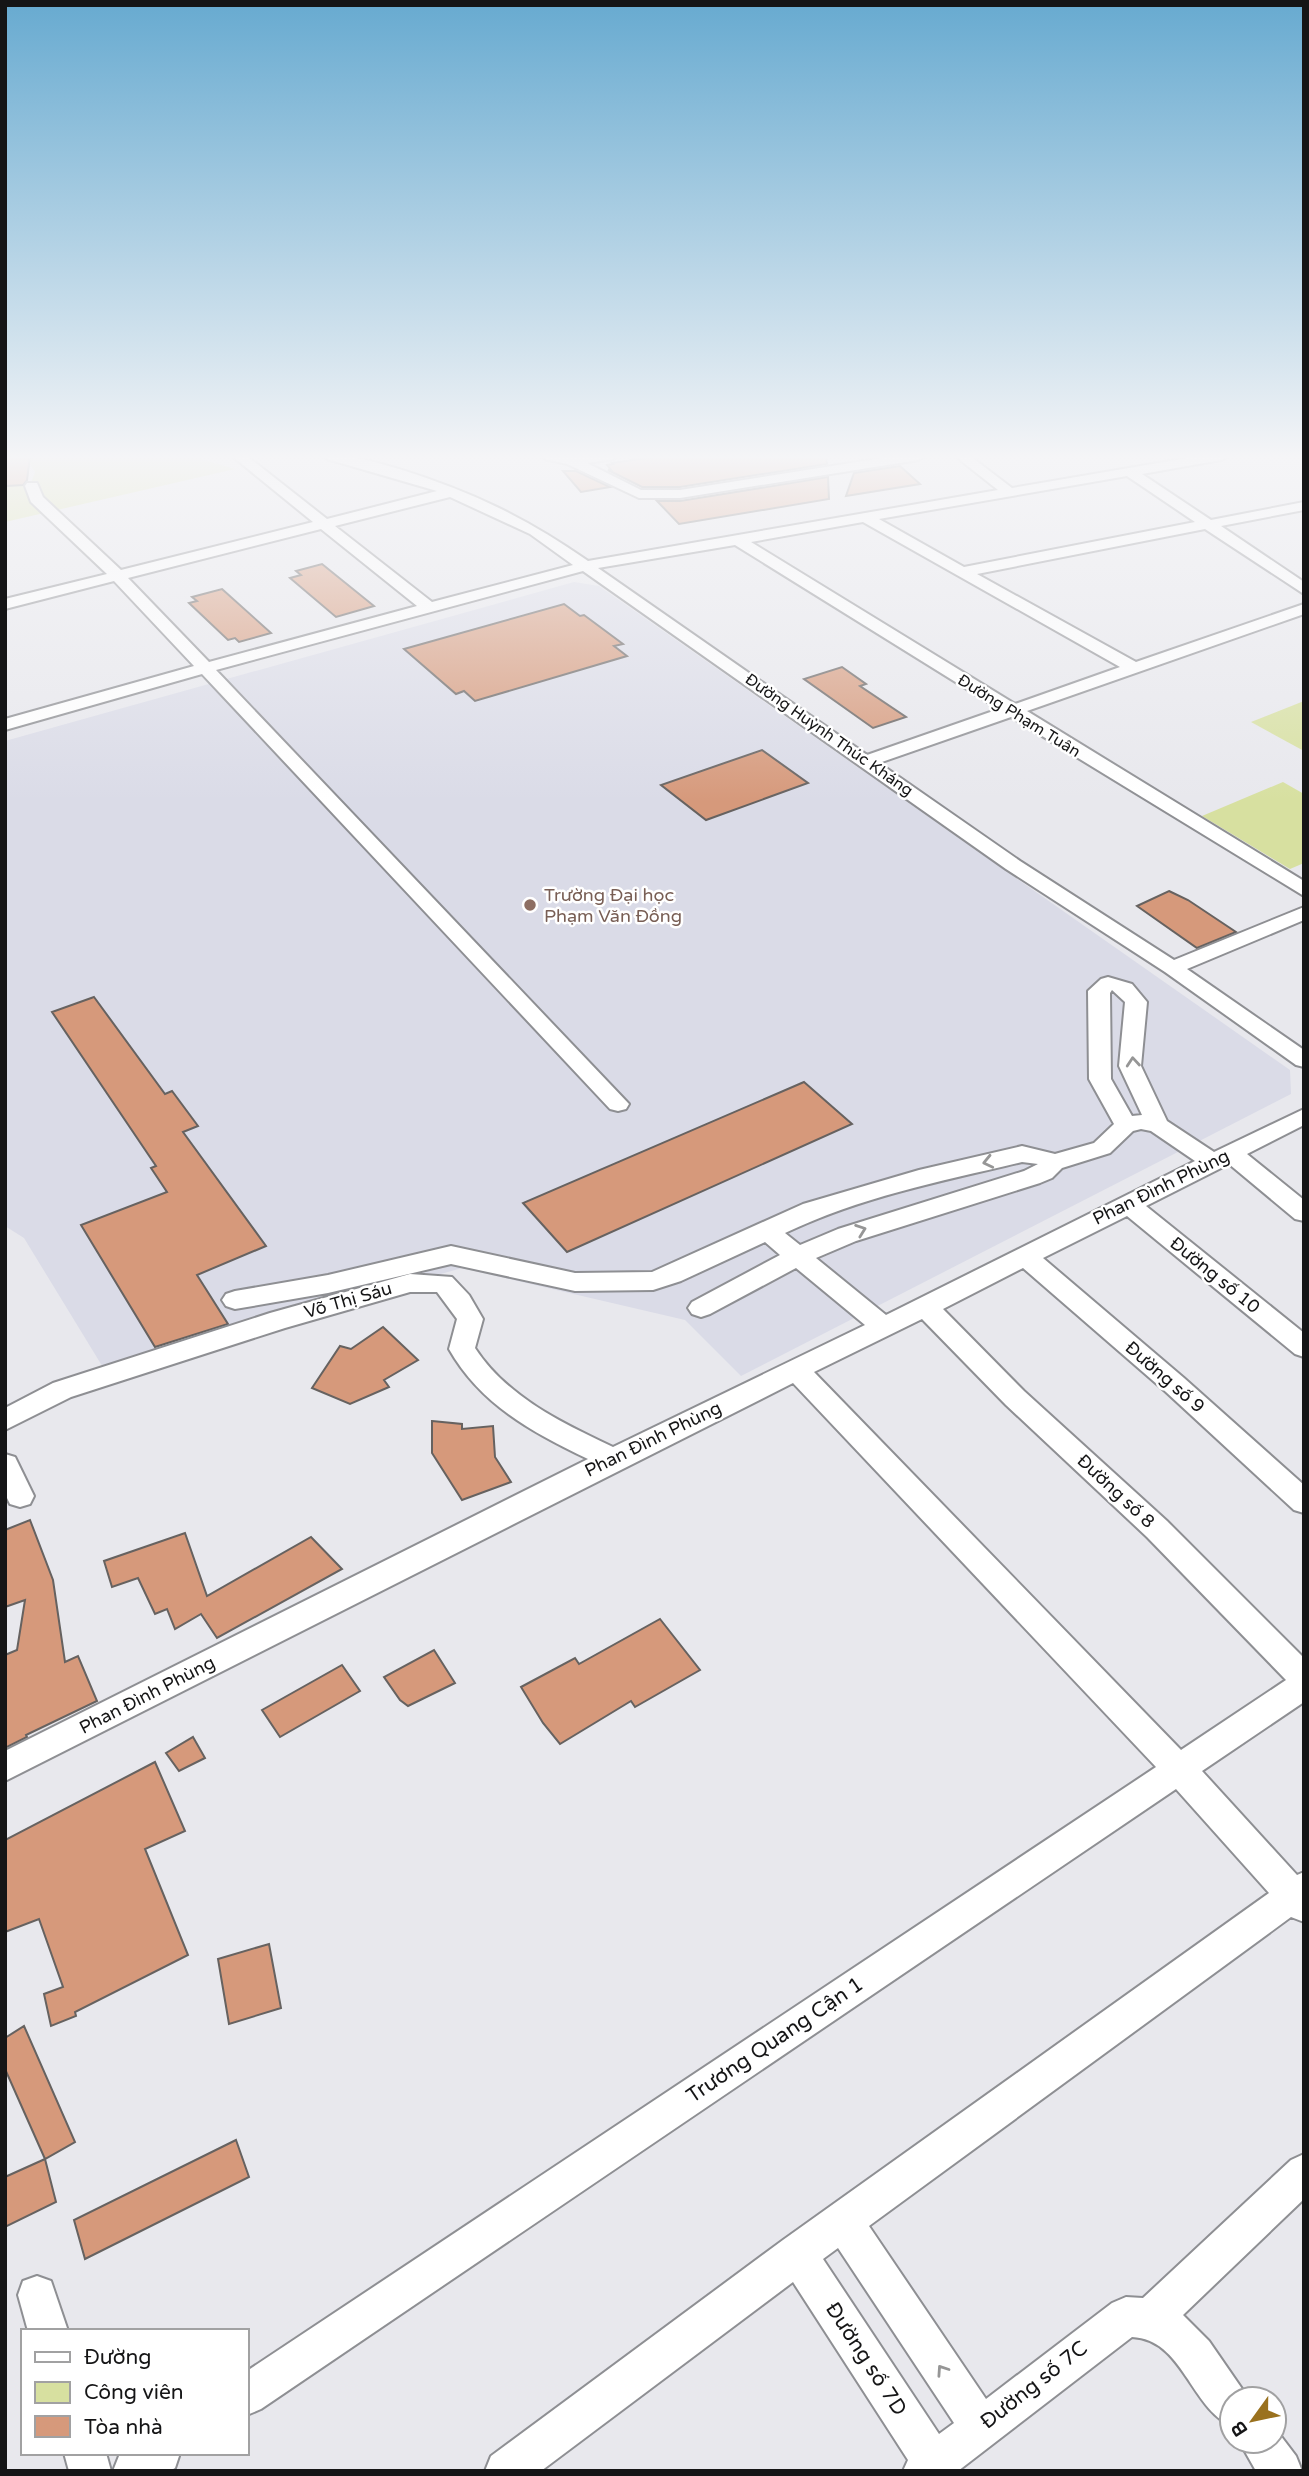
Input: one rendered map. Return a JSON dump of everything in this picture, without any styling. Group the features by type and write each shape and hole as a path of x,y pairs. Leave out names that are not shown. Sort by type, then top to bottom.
{"street":[{"path":"113,572 618,1104"},
{"path":"5,604 132,572"},
{"path":"385,572 429,608"},
{"path":"5,725 564,572"},
{"name":"Đường Huỳnh Thúc Kháng","path":"593,572 1013,865 1172,968 1304,1060"},
{"name":"Đường Phạm Tuân","path":"788,572 1304,890"},
{"path":"961,572 1134,668"},
{"path":"1278,572 1304,589"},
{"path":"867,761 1304,609"},
{"path":"1172,968 1304,913"},
{"path":"1126,1125 1100,1079 1099,991 1108,983 1118,984 1133,994 1136,1002 1130,1066 1158,1125"},
{"name":"Phan Đình Phùng","path":"5,1767 613,1459 925,1307 1023,1255 1304,1116"},
{"path":"701,1308 798,1256 888,1221 1032,1177 1044,1172 1054,1162 1102,1148 1126,1125 1141,1122 1158,1125 1222,1158 1304,1213"},
{"path":"235,1300 328,1284 451,1255 575,1282 653,1280 672,1275 811,1210 919,1178 1022,1154 1039,1156 1054,1162"},
{"name":"Đường số 10","path":"1127,1203 1304,1347"},
{"path":"767,1231 884,1327"},
{"name":"Đường số 9","path":"1023,1255 1175,1385 1304,1502"},
{"name":"Võ Thị Sáu","path":"5,1420 62,1390 279,1320 410,1283 443,1283 460,1301 470,1319 462,1349 471,1366 522,1411 568,1438 613,1459"},
{"name":"Đường số 8","path":"925,1307 1015,1398 1157,1529 1304,1678"},
{"path":"506,2471 797,2254 1300,1897 796,1370"},
{"path":"5,1465 20,1496"},
{"name":"Trương Quang Cận 1","path":"248,2394 1304,1685"},
{"path":"1218,2388 1182,2341 1164,2325 1150,2319 1304,2173"},
{"path":"843,2221 980,2426"},
{"name":"Đường số 7D","path":"797,2254 929,2467"},
{"name":"Đường số 7C","path":"929,2467 1126,2317 1150,2319"},
{"path":"134,2471 157,2455"},
{"path":"1270,2455 1282,2471"}],"shaded area":[{"name":"Trường Đại học Phạm Văn Đồng","path":"574,582 599,586 1290,1070 1291,1094 741,1376 685,1320 462,1268 104,1369 24,1238 5,1226 5,741"}],"green space":[{"path":"1304,701 1304,751 1251,722"},
{"path":"1283,782 1304,794 1304,863 1290,869 1202,816"}],"building":[{"path":"297,572 331,572 374,606 336,617 290,578 301,575"},
{"path":"222,589 271,633 239,642 235,638 228,640 189,603 197,601 192,597"},
{"path":"564,604 580,616 584,615 623,644 614,646 627,656 475,701 464,691 456,694 404,649"},
{"path":"842,667 866,684 860,686 906,717 873,728 804,679"},
{"path":"762,750 808,783 706,820 661,785"},
{"path":"1169,891 1188,900 1236,932 1197,948 1137,906"},
{"path":"94,997 165,1094 172,1091 198,1126 183,1132 266,1246 197,1275 228,1324 155,1347 81,1225 167,1192 151,1168 156,1166 52,1012"},
{"path":"804,1082 852,1124 567,1252 523,1203"},
{"path":"383,1327 418,1360 384,1380 389,1387 350,1404 312,1388 340,1346 351,1349"},
{"path":"432,1421 462,1424 462,1429 493,1426 495,1457 511,1482 462,1500 432,1453"},
{"path":"30,1520 53,1580 65,1662 78,1656 97,1701 5,1748 5,1655 17,1650 25,1600 5,1607 5,1530"},
{"path":"185,1533 207,1596 311,1537 342,1569 217,1638 201,1614 175,1629 167,1609 155,1614 138,1578 112,1587 104,1561"},
{"path":"660,1619 700,1670 635,1707 631,1701 560,1744 543,1723 521,1687 575,1658 579,1664"},
{"path":"434,1650 455,1683 408,1706 400,1700 384,1677"},
{"path":"342,1665 360,1691 280,1737 262,1710"},
{"path":"193,1737 205,1758 179,1771 166,1753"},
{"path":"155,1762 185,1831 145,1849 188,1955 75,2012 76,2016 51,2026 44,1994 63,1987 39,1919 5,1932 5,1840"},
{"path":"269,1944 281,2008 229,2024 218,1959"},
{"path":"24,2026 75,2142 45,2159 5,2069 5,2038"},
{"path":"236,2140 249,2177 85,2259 74,2220"},
{"path":"45,2159 56,2202 5,2227 5,2177"}],"place":[{"name":"Trường Đại học Phạm Văn Đồng","path":"530,905"}]}
